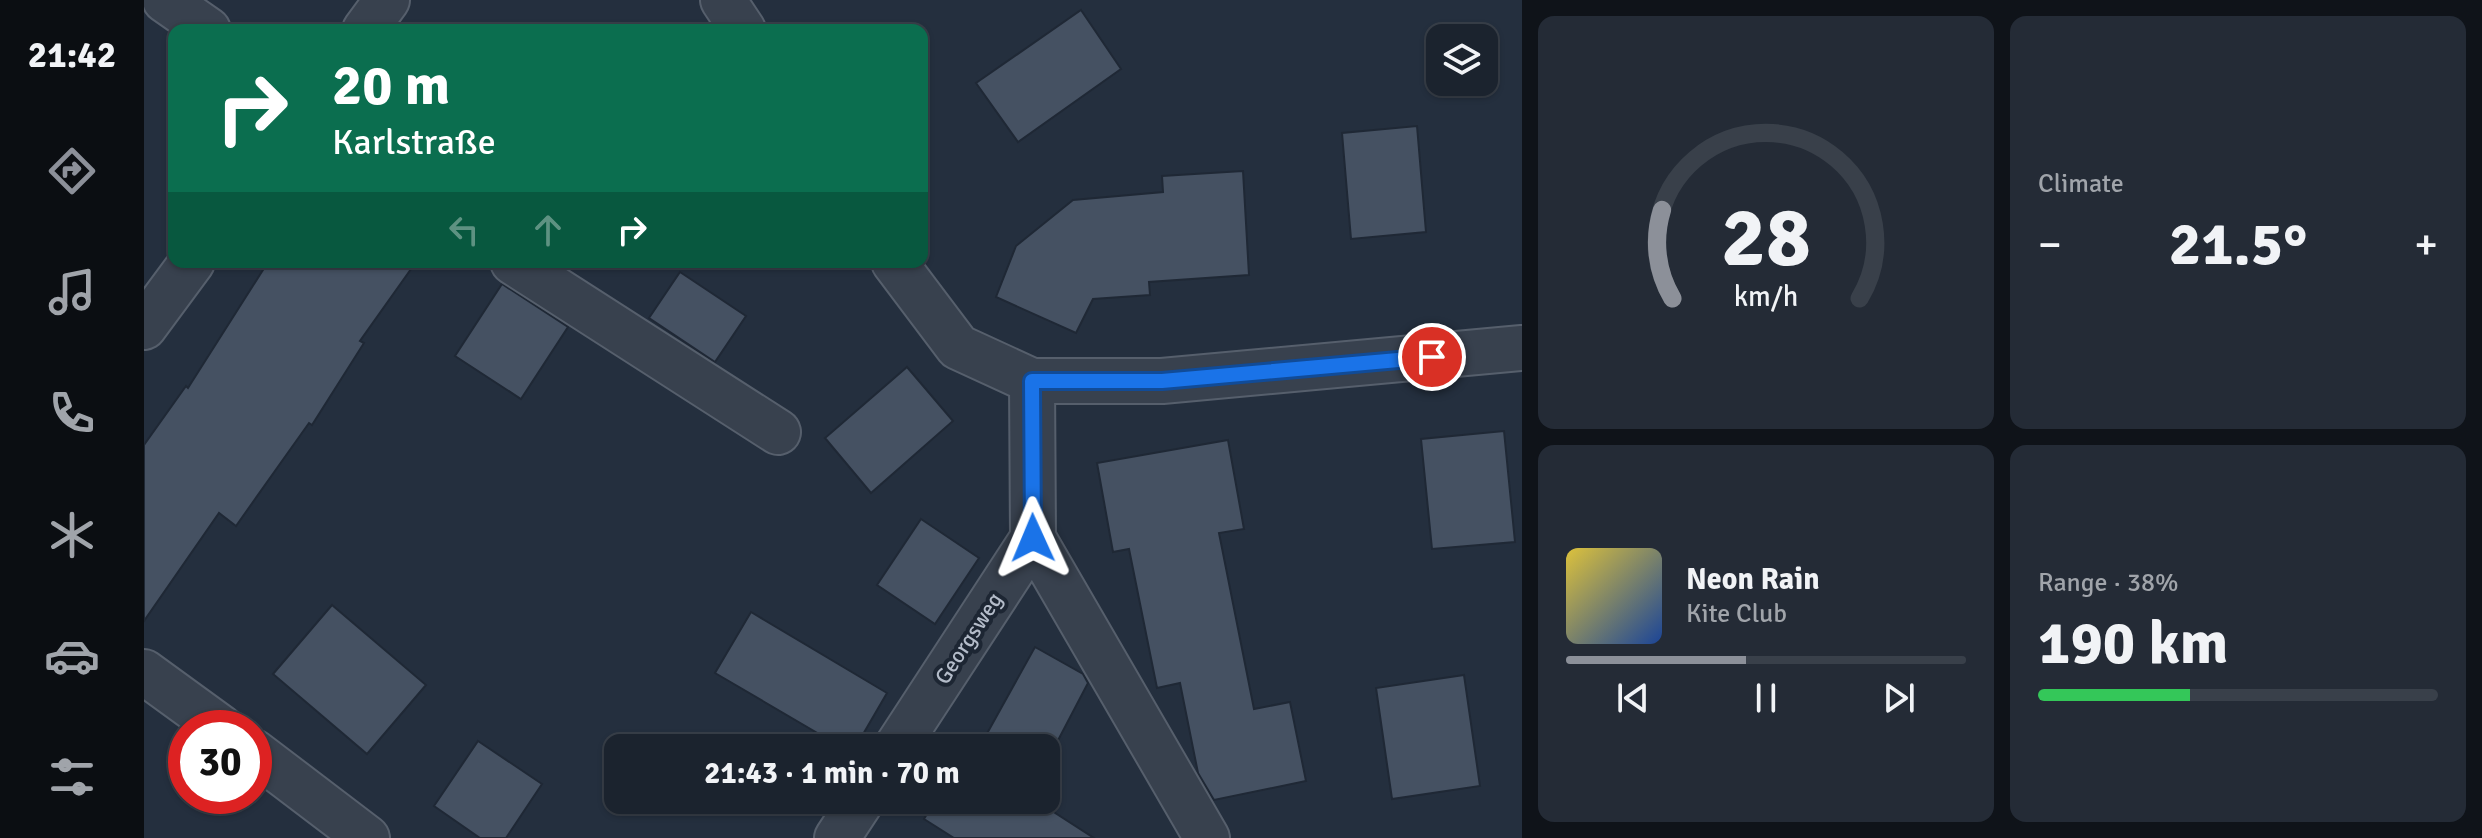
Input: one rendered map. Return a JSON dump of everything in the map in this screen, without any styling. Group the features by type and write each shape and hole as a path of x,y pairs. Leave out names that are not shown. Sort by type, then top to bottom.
{"street":[{"path":"165,0 199,24"},
{"path":"369,24 387,0"},
{"path":"723,0 739,24"},
{"path":"144,327 188,268"},
{"path":"522,268 778,432"},
{"path":"899,268 958,347 1032,381 1162,381 1522,348"},
{"path":"1032,381 1033,538 1207,838"},
{"name":"Georgsweg","path":"905,734 1033,538"},
{"path":"144,672 196,710"},
{"path":"272,766 367,838"},
{"path":"837,838 853,814"}],"building":[{"path":"1081,10 1121,69 1018,142 976,83"},
{"path":"1417,126 1426,232 1351,239 1342,133"},
{"path":"1243,171 1249,275 1149,282 1150,295 1093,299 1076,333 996,297 1016,246 1073,200 1163,192 1162,176"},
{"path":"264,268 412,268 360,341 364,343 312,425 309,423 236,526 219,513 144,621 144,445 186,386 188,388"},
{"path":"680,272 746,316 715,362 649,318"},
{"path":"502,284 568,327 521,399 455,356"},
{"path":"907,367 953,421 871,493 825,438"},
{"path":"1504,431 1515,542 1432,549 1421,439"},
{"path":"1228,440 1244,529 1219,533 1254,709 1290,702 1306,781 1214,800 1198,773 1180,683 1157,688 1129,549 1113,552 1097,463"},
{"path":"921,519 979,558 935,624 877,585"},
{"path":"332,605 426,685 367,754 273,674"},
{"path":"751,612 887,693 863,734 819,734 715,673"},
{"path":"1035,647 1083,674 1088,683 1060,737 1060,734 987,734"},
{"path":"1464,675 1480,786 1392,799 1376,688"},
{"path":"478,741 542,784 506,838 480,838 434,806"},
{"path":"927,814 1057,814 1094,838 954,838 924,819"}],"route":[{"path":"1033,538 1032,381 1162,381 1432,357"}]}
